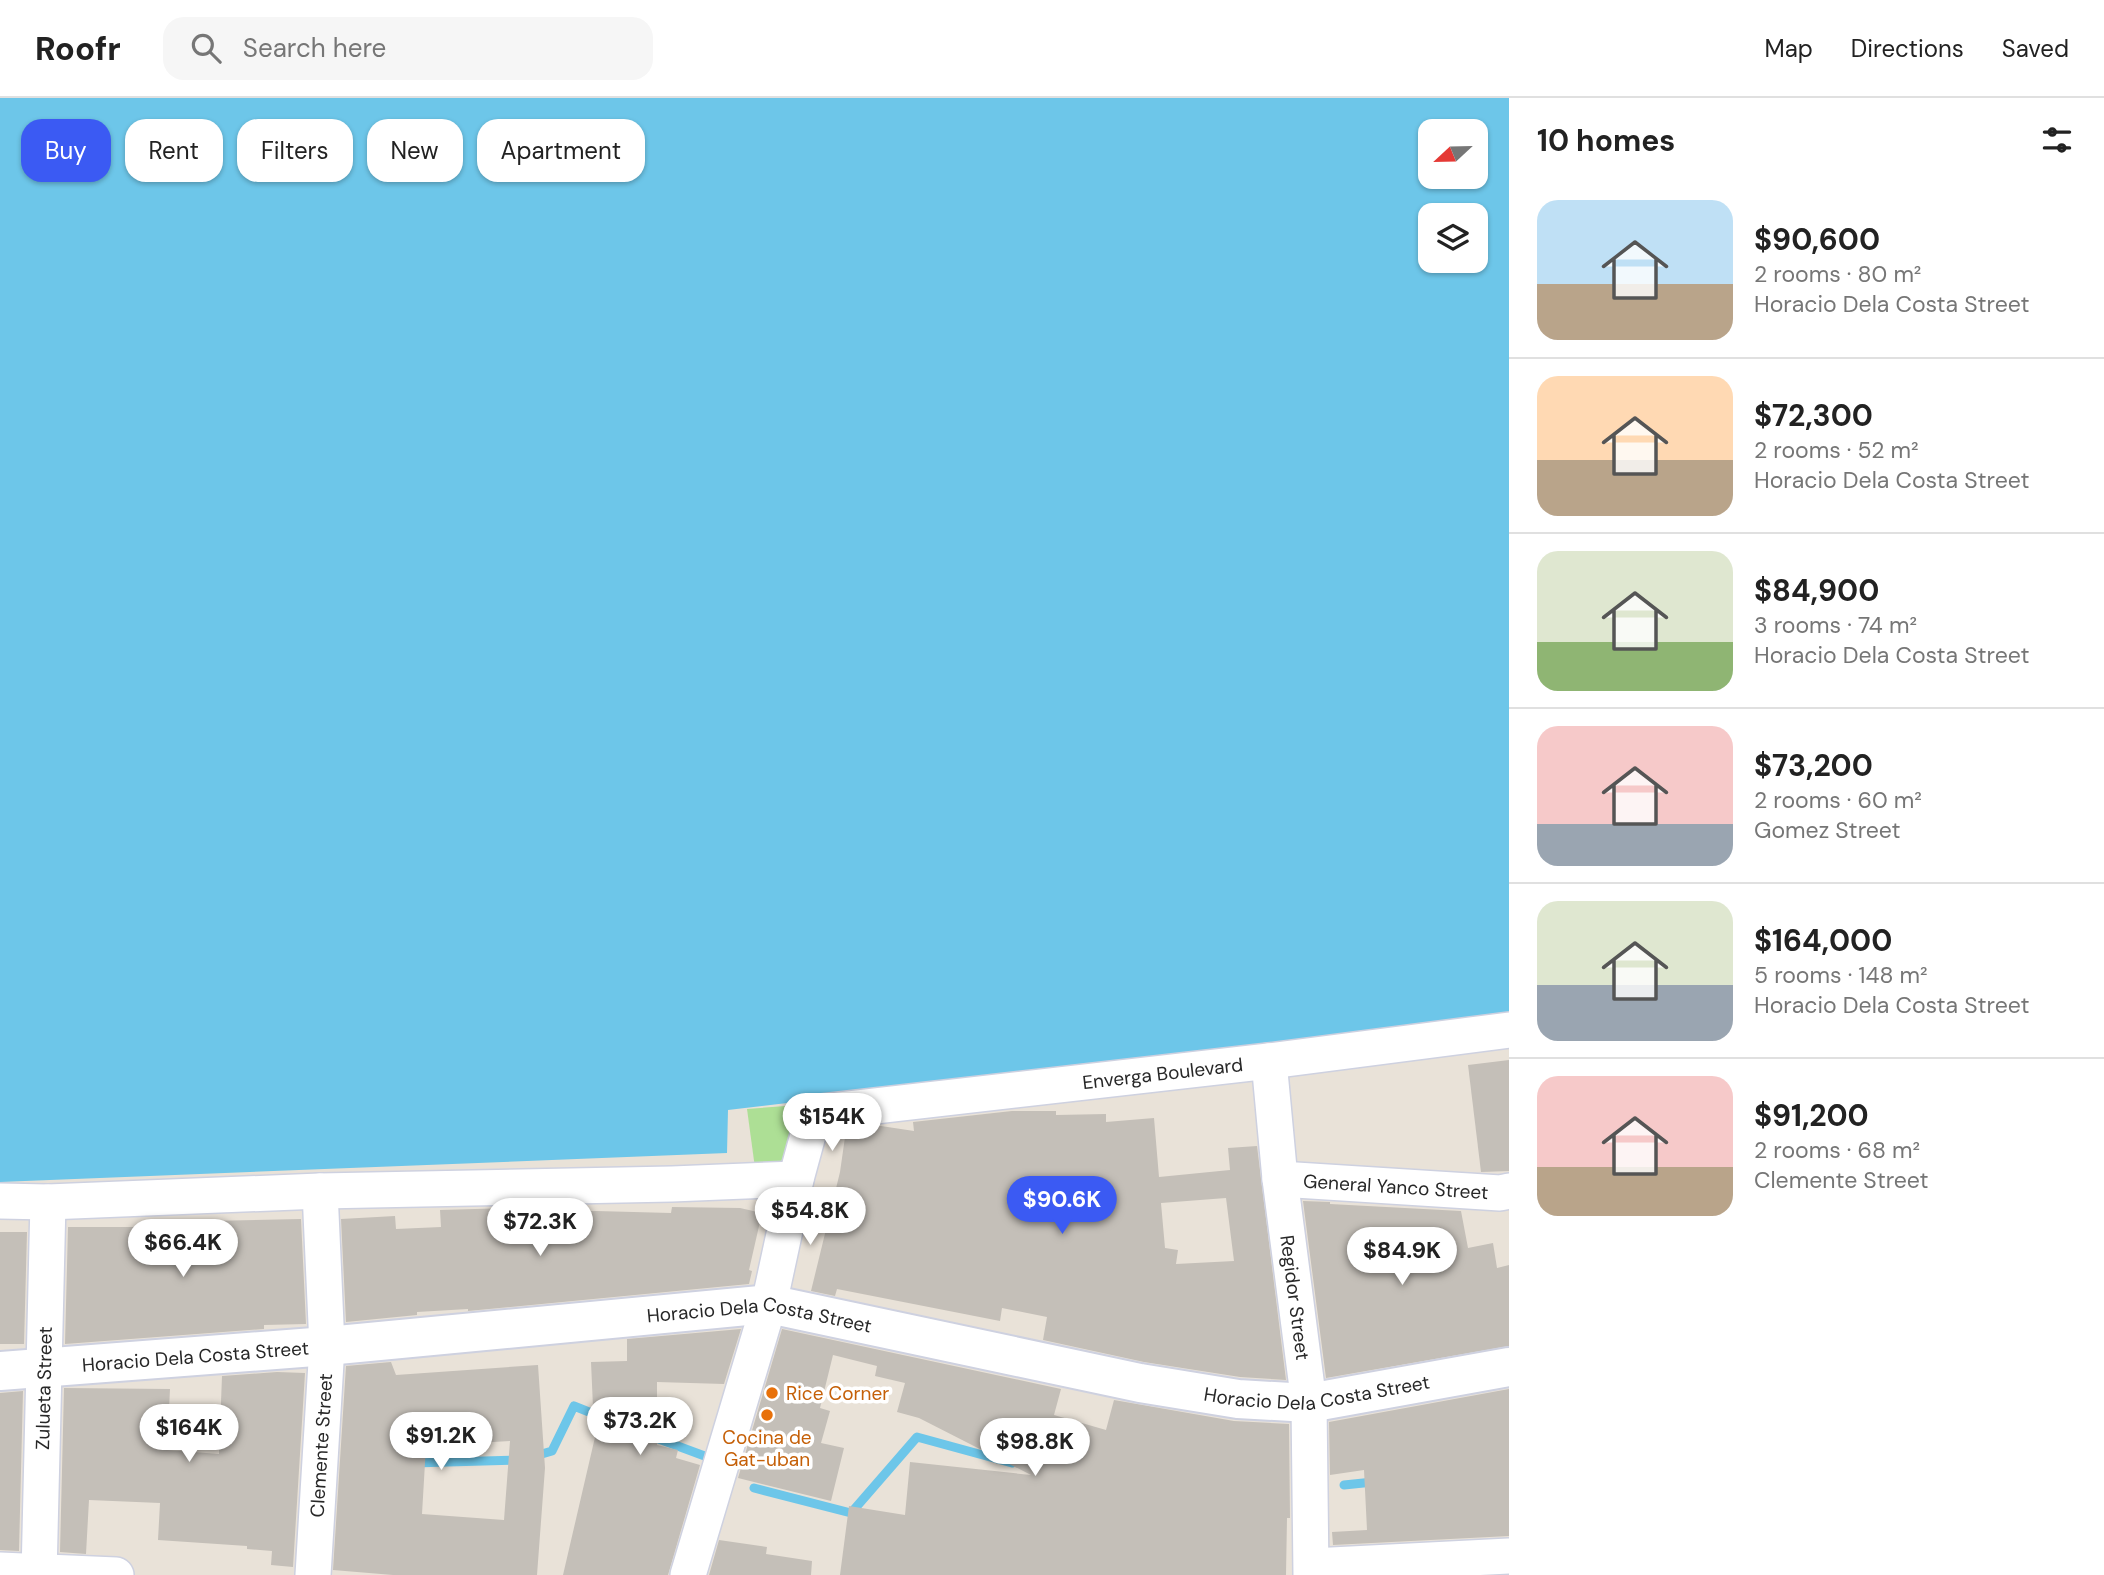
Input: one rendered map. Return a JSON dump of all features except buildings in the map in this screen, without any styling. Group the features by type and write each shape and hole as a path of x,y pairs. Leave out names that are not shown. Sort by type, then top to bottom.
{"street":[{"name":"Enverga Boulevard","path":"796,1179 814,1113 1269,1061 1509,1030"},
{"name":"Regidor Street","path":"1269,1061 1280,1179 1309,1403 1312,1571"},
{"path":"0,1201 48,1202 320,1191 796,1179 769,1304 688,1575"},
{"name":"General Yanco Street","path":"1280,1179 1500,1193 1509,1191"},
{"name":"Clemente Street","path":"313,1575 327,1346 320,1191"},
{"name":"Zulueta Street","path":"39,1574 48,1202"},
{"name":"Horacio Dela Costa Street","path":"0,1371 327,1346 769,1304 1140,1384 1238,1399 1309,1403 1509,1367"},
{"path":"1312,1571 1509,1556"},
{"path":"0,1570 39,1574 116,1575"}],"green space":[{"path":"812,1104 795,1166 755,1168 747,1109"}],"water":[{"path":"0,98 1509,98 1509,1017 728,1110 727,1153 0,1182"}],"waterway":[{"path":"535,1456 552,1451 574,1406 609,1420"},
{"path":"648,1435 710,1458"},
{"path":"157,1446 205,1437 230,1441"},
{"path":"754,1488 851,1513 917,1437 1012,1463"},
{"path":"413,1463 518,1460"},
{"path":"1344,1485 1373,1482"}],"place":[{"name":"Rice Corner","path":"772,1393"},
{"name":"Cocina de Gat-uban","path":"767,1415"}]}
